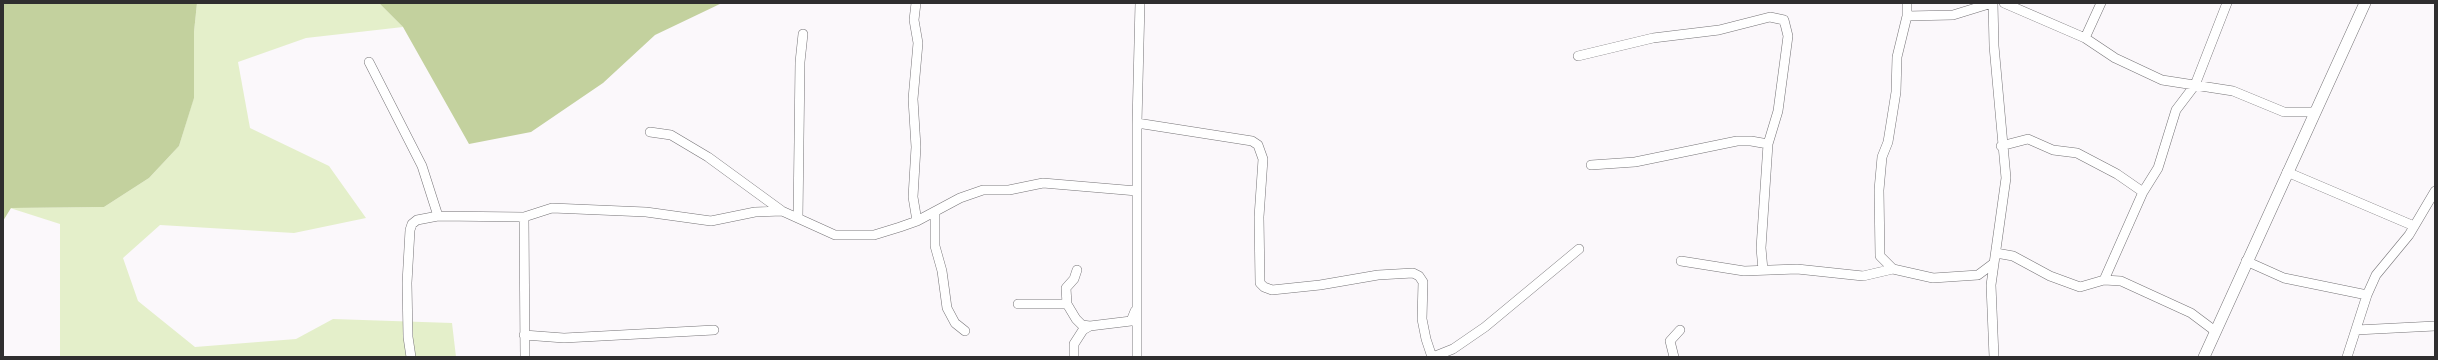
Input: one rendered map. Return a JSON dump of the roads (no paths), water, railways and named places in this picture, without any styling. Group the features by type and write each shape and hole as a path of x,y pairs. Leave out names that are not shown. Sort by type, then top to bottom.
{"street":[{"path":"916,3 914,20 918,43 913,99 916,147 913,197 917,221"},
{"path":"1137,357 1137,123 1140,3"},
{"path":"1876,273 1880,256 1879,190 1882,156 1888,142 1896,92 1897,57 1907,16 1907,3"},
{"path":"1907,16 1953,15 1993,3 1994,46 2001,146 2006,178 1991,285 1994,357"},
{"path":"2004,3 2085,38 2115,58 2162,80 2233,91 2284,112 2315,112"},
{"path":"2085,38 2101,3"},
{"path":"2104,280 2143,192 2158,168 2176,110 2196,85 2227,3"},
{"path":"2204,357 2246,261 2365,3"},
{"path":"1578,56 1653,38 1725,28 1770,18 1784,20 1788,36 1778,111 1768,144 1761,248 1763,270"},
{"path":"798,218 800,62 803,34"},
{"path":"369,62 422,166 438,216"},
{"path":"1137,123 1252,141 1258,145 1263,159 1259,217 1260,283 1264,287 1272,290 1320,285 1378,275 1412,273 1419,276 1423,282 1422,319 1426,339 1433,357 1453,349 1485,327 1579,249"},
{"path":"650,132 666,133 696,149 757,190 782,211 835,235 874,235 917,221 960,198 983,190 1009,190 1043,183 1137,191"},
{"path":"2001,146 2028,139 2053,150 2077,153 2117,174 2143,192"},
{"path":"1591,164 1635,162 1737,141 1751,141 1768,144"},
{"path":"2287,172 2414,226"},
{"path":"2347,357 2367,295 2376,274 2414,226 2435,191"},
{"path":"411,357 408,337 407,283 410,230 412,224 417,220 438,216 524,217 552,208 646,212 711,221 755,212 782,211"},
{"path":"935,212 935,246 942,271 947,308 955,323 965,331"},
{"path":"524,217 525,357"},
{"path":"1996,253 2013,256 2050,276 2080,287 2104,280 2121,281 2191,313 2215,331"},
{"path":"1880,256 1893,269"},
{"path":"2246,261 2284,278 2367,295"},
{"path":"1681,262 1732,271 1797,269 1863,276 1893,269 1933,278 1978,275 1994,263"},
{"path":"1078,270 1074,279 1066,288 1067,304 1076,320 1082,325 1090,326 1131,321 1135,314 1137,298"},
{"path":"1978,275 1991,285"},
{"path":"1018,304 1067,304"},
{"path":"1074,357 1074,344 1083,330 1090,326"},
{"path":"2356,330 2435,326"},
{"path":"524,335 564,338 714,330"},
{"path":"1674,357 1670,341 1680,330"}]}
